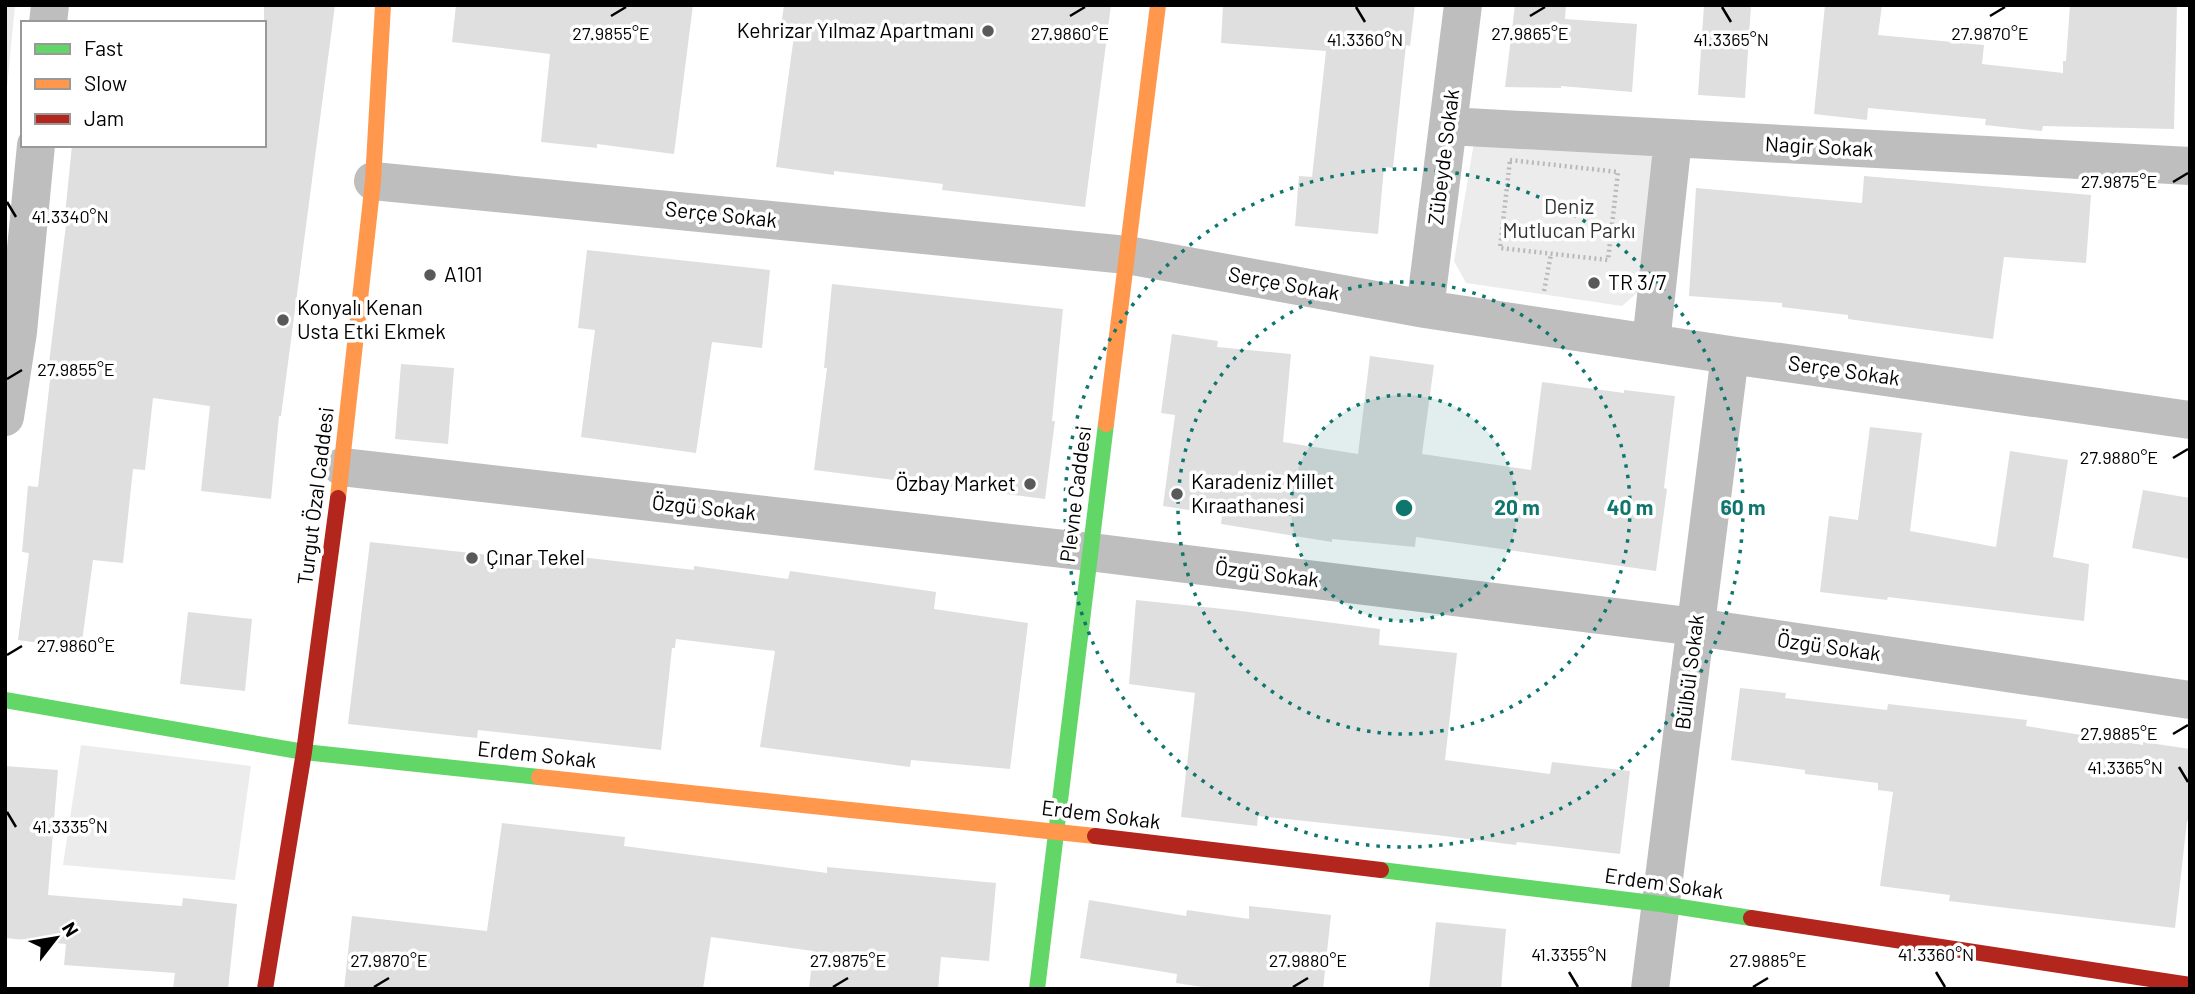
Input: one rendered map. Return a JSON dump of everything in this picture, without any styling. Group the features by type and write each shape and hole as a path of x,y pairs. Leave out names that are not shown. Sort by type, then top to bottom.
{"street":[{"name":"Turgut Özal Caddesi","path":"265,989 304,752 342,467 373,181 383,5"},
{"name":"Plevne Caddesi","path":"1037,989 1157,5"},
{"name":"Zübeyde Sokak","path":"1425,309 1463,5"},
{"name":"Nagir Sokak","path":"1448,126 2190,166"},
{"path":"1651,343 1672,139"},
{"path":"5,417 18,332 36,147"},
{"name":"Serçe Sokak","path":"373,181 1127,256 1425,309 2190,420"},
{"name":"Bülbül Sokak","path":"1650,989 1730,355"},
{"name":"Özgü Sokak","path":"342,467 1090,552 1696,627 2190,700"},
{"name":"Erdem Sokak","path":"5,699 304,752 1056,831 1661,904 2190,985"}],"path":[{"path":"1510,160 1618,172 1608,260 1500,248 1510,160"}],"green space":[{"path":"5,5 15,6 5,108"},
{"name":"Deniz Mutlucan Parkı","path":"1476,131 1658,151 1639,291 1622,306 1466,283 1454,261"},
{"path":"81,745 251,766 235,880 63,865"}],"building":[{"path":"264,5 335,5 279,416 271,499 201,491 210,406 153,398 145,470 133,469 123,563 93,560 81,649 18,640 29,553 22,552 28,486 38,487 72,147 266,147"},
{"path":"456,5 693,5 674,154 597,144 597,148 541,142 550,54 452,42"},
{"path":"784,5 1111,5 1085,207 942,190 943,184 776,167 794,36 780,34"},
{"path":"1223,5 1415,5 1410,46 1406,45 1393,168 1384,167 1378,234 1295,226 1299,176 1312,177 1326,51 1221,43"},
{"path":"1515,5 1566,5 1565,19 1637,24 1632,92 1561,86 1505,87"},
{"path":"1704,5 1751,5 1745,98 1698,95"},
{"path":"1825,5 1882,5 1878,35 1984,45 1982,64 2063,73 2070,5 2177,5 2174,129 2043,126 2042,131 1985,125 1986,119 1868,108 1867,120 1814,114"},
{"path":"1864,176 2091,195 2086,263 2004,257 1993,339 1848,319 1848,315 1782,307 1782,303 1689,296 1696,188 1862,203"},
{"path":"587,250 770,270 762,348 712,342 696,453 581,437 595,330 578,328"},
{"path":"832,284 1063,309 1052,421 1055,421 1045,499 814,470 827,368 824,368"},
{"path":"1172,334 1218,341 1217,347 1291,354 1283,442 1358,454 1370,356 1434,365 1422,454 1531,470 1542,382 1624,393 1624,390 1675,396 1656,571 1416,537 1415,547 1332,539 1332,542 1221,524 1222,515 1163,506 1175,415 1161,413"},
{"path":"401,364 454,368 448,444 395,439"},
{"path":"1870,427 1922,433 1910,531 1996,547 2010,451 2068,460 2053,557 2089,564 2084,621 1888,597 1887,600 1820,592 1829,516 1858,520"},
{"path":"2143,490 2190,498 2190,559 2132,548"},
{"path":"370,542 553,562 554,554 694,570 694,566 788,579 790,571 936,592 934,609 1028,623 1010,769 911,760 910,767 760,747 775,651 676,639 675,648 672,648 661,750 478,730 477,738 348,724"},
{"path":"1136,600 1380,629 1379,645 1457,653 1445,760 1550,774 1552,762 1630,771 1620,854 1258,816 1257,826 1181,817 1195,693 1129,684"},
{"path":"188,612 252,619 245,691 180,684"},
{"path":"1740,688 1786,693 1785,698 1887,710 1888,704 2027,720 2026,726 2143,745 2143,742 2190,749 2190,822 2187,821 2175,928 1949,901 1950,895 1880,886 1893,792 1878,790 1878,783 1805,774 1805,770 1731,760"},
{"path":"5,766 58,770 48,895 182,906 183,898 237,904 228,989 173,989 175,973 64,965 66,944 5,938"},
{"path":"502,823 625,837 624,846 827,873 827,867 996,883 989,961 941,957 938,989 809,989 813,951 711,937 703,989 344,989 352,916 487,931"},
{"path":"1089,900 1186,916 1187,910 1249,919 1249,906 1331,915 1323,989 1216,989 1176,983 1177,974 1080,958"},
{"path":"1436,922 1506,929 1501,989 1429,989"}],"traffic: fast":[{"path":"1037,989 1106,424"},
{"path":"5,700 304,752 539,777"},
{"path":"1381,870 1661,904 1751,918"}],"traffic: slow":[{"path":"338,498 373,181 383,5"},
{"path":"1106,424 1158,5"},
{"path":"539,777 1095,836"}],"traffic: jam":[{"path":"265,989 304,752 338,498"},
{"path":"1095,836 1381,870"},
{"path":"1751,918 2190,985"}],"place":[{"name":"Kehrizar Yılmaz Apartmanı","path":"988,31"},
{"name":"A101","path":"430,275"},
{"name":"TR 3/7","path":"1594,283"},
{"name":"Konyalı Kenan Usta Etki Ekmek","path":"283,320"},
{"name":"Özbay Market","path":"1030,484"},
{"name":"Karadeniz Millet Kıraathanesi","path":"1177,494"},
{"name":"Çınar Tekel","path":"472,558"}]}
